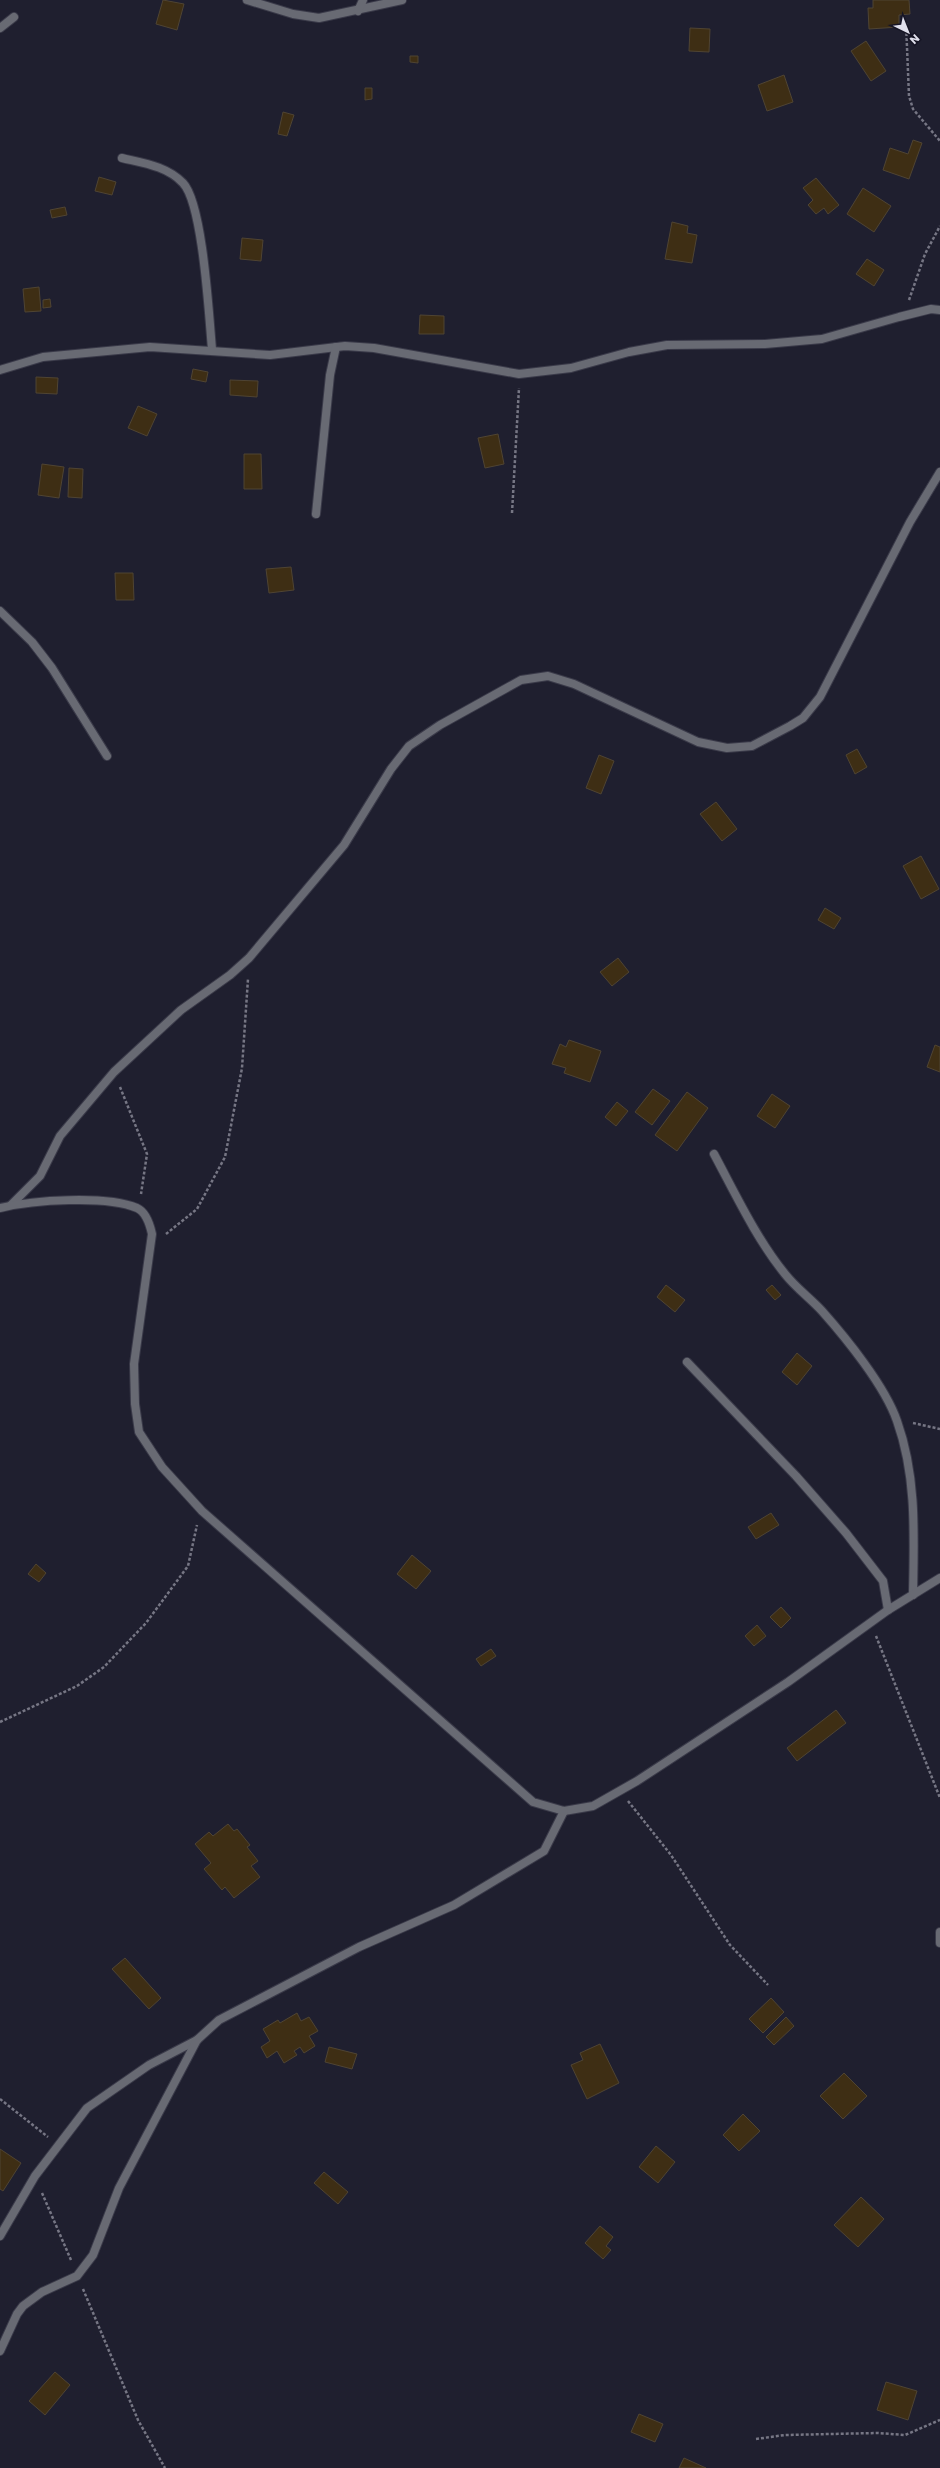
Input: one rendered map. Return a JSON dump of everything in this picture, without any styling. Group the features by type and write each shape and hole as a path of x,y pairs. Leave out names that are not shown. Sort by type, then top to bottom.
{"street":[{"path":"247,0 293,14 319,18 358,11 402,0"},
{"path":"358,11 362,0"},
{"path":"0,28 14,17"},
{"path":"122,158 151,165 173,174 184,184 191,198 203,257 212,350"},
{"path":"0,370 18,363 64,354 150,347 270,355 336,347 374,348 519,374 571,368 629,352 667,345 765,344 822,339 930,309 940,310"},
{"path":"316,514 330,374 336,347"},
{"path":"11,1205 40,1176 60,1136 114,1072 181,1010 230,975 249,958 344,844 391,769 409,746 440,725 521,680 548,676 574,684 698,742 727,748 752,746 803,718 820,697 893,553 940,472"},
{"path":"0,611 32,642 52,668 107,756"},
{"path":"714,1154 765,1247 786,1275 822,1311 858,1357 883,1393 897,1420 907,1457 914,1512 913,1595"},
{"path":"0,1208 11,1205 73,1200 110,1202 138,1209 149,1222 152,1234 134,1364 135,1404 139,1432 162,1467 200,1509 509,1784 533,1802 564,1811 593,1806 620,1791 788,1682 888,1610 940,1578"},
{"path":"687,1362 796,1476 846,1533 883,1581 888,1610"},
{"path":"0,2236 35,2176 87,2108 149,2065 198,2040 220,2020 359,1947 454,1905 544,1851 564,1811"},
{"path":"940,1932 940,1943"},
{"path":"0,2351 23,2306 42,2292 77,2276 93,2255 119,2188 198,2040"}],"path":[{"path":"906,23 911,103 913,109 940,141"},
{"path":"905,316 916,278 940,226"},
{"path":"512,513 519,374"},
{"path":"150,1247 197,1209 225,1158 242,1068 249,958"},
{"path":"114,1072 147,1154 138,1209"},
{"path":"897,1420 940,1429"},
{"path":"0,1722 77,1686 104,1667 146,1623 188,1566 200,1509"},
{"path":"871,1623 940,1798"},
{"path":"620,1791 671,1855 730,1945 768,1985"},
{"path":"0,2099 58,2144"},
{"path":"35,2176 138,2420 165,2468"},
{"path":"756,2439 785,2435 877,2433 905,2435 940,2420"}],"building":[{"path":"163,0 184,4 177,30 156,24"},
{"path":"873,0 909,0 910,14 899,15 899,27 869,29 868,8 873,8"},
{"path":"690,28 710,29 709,52 689,51"},
{"path":"866,41 886,71 871,81 851,51"},
{"path":"410,56 418,56 418,63 410,62"},
{"path":"784,75 793,102 767,111 758,85"},
{"path":"365,88 372,88 372,99 365,100"},
{"path":"283,112 294,115 287,136 278,134"},
{"path":"913,140 922,143 909,179 883,170 890,148 908,154"},
{"path":"99,177 116,182 112,195 95,191"},
{"path":"816,178 839,205 828,214 824,208 816,214 808,205 813,200 803,188"},
{"path":"863,188 891,206 874,232 847,214"},
{"path":"65,207 67,215 52,218 50,210"},
{"path":"672,222 688,226 687,233 697,235 692,263 665,259"},
{"path":"242,238 263,240 261,261 240,259"},
{"path":"867,259 884,270 874,286 856,274"},
{"path":"39,287 41,311 25,312 23,289"},
{"path":"50,299 51,307 43,308 43,300"},
{"path":"420,315 444,316 444,334 419,334"},
{"path":"193,369 208,372 206,382 191,379"},
{"path":"36,377 58,378 57,394 36,393"},
{"path":"230,380 258,381 257,397 230,395"},
{"path":"138,406 157,414 147,436 128,428"},
{"path":"498,434 504,464 485,468 478,438"},
{"path":"244,454 261,454 262,489 244,489"},
{"path":"42,464 64,467 59,498 38,495"},
{"path":"69,468 83,469 82,498 68,497"},
{"path":"291,567 294,590 269,593 266,569"},
{"path":"115,573 133,573 134,600 116,600"},
{"path":"857,749 867,767 855,774 846,755"},
{"path":"599,755 614,761 601,794 586,788"},
{"path":"716,802 737,829 722,841 700,814"},
{"path":"921,856 939,889 921,899 903,866"},
{"path":"825,908 841,918 834,929 818,920"},
{"path":"618,958 629,972 612,986 600,972"},
{"path":"569,1040 601,1051 590,1082 564,1073 566,1068 552,1064 560,1044 566,1047"},
{"path":"935,1045 940,1047 940,1072 927,1067"},
{"path":"653,1089 670,1101 652,1125 635,1112"},
{"path":"687,1092 708,1108 677,1151 655,1135"},
{"path":"772,1094 790,1106 775,1128 757,1116"},
{"path":"617,1102 628,1111 616,1126 605,1117"},
{"path":"666,1285 685,1300 675,1312 657,1297"},
{"path":"772,1285 781,1295 775,1300 766,1290"},
{"path":"797,1353 812,1366 797,1385 782,1372"},
{"path":"771,1513 779,1525 756,1539 748,1527"},
{"path":"412,1555 431,1571 416,1589 397,1574"},
{"path":"36,1564 46,1573 39,1582 28,1574"},
{"path":"781,1607 791,1618 781,1628 770,1617"},
{"path":"757,1625 766,1636 754,1646 745,1636"},
{"path":"491,1649 496,1656 481,1666 476,1659"},
{"path":"836,1710 846,1723 797,1761 787,1748"},
{"path":"228,1824 234,1831 237,1829 250,1845 247,1847 258,1861 251,1866 260,1877 234,1898 225,1887 222,1890 204,1869 211,1863 195,1844 209,1832 213,1836"},
{"path":"125,1958 161,1998 149,2009 112,1969"},
{"path":"771,1998 784,2012 763,2033 749,2019"},
{"path":"297,2013 301,2021 309,2017 318,2031 309,2036 315,2046 304,2053 300,2047 294,2051 297,2055 284,2063 277,2051 267,2058 261,2047 270,2041 263,2029 278,2020 280,2023"},
{"path":"786,2017 794,2026 774,2045 766,2037"},
{"path":"600,2044 619,2083 587,2099 571,2065 583,2060 580,2053"},
{"path":"329,2047 357,2054 352,2069 325,2062"},
{"path":"844,2073 867,2096 843,2119 820,2096"},
{"path":"743,2114 760,2131 739,2151 723,2135"},
{"path":"656,2146 675,2162 658,2183 639,2167"},
{"path":"0,2149 21,2163 3,2191 0,2189"},
{"path":"324,2172 348,2192 338,2204 314,2183"},
{"path":"861,2197 884,2219 858,2247 834,2225"},
{"path":"600,2226 613,2237 606,2246 611,2250 603,2259 585,2243"},
{"path":"55,2372 70,2385 45,2415 29,2401"},
{"path":"886,2382 917,2391 908,2420 877,2410"},
{"path":"639,2414 663,2424 655,2442 631,2432"},
{"path":"684,2458 706,2468 679,2468"}]}
